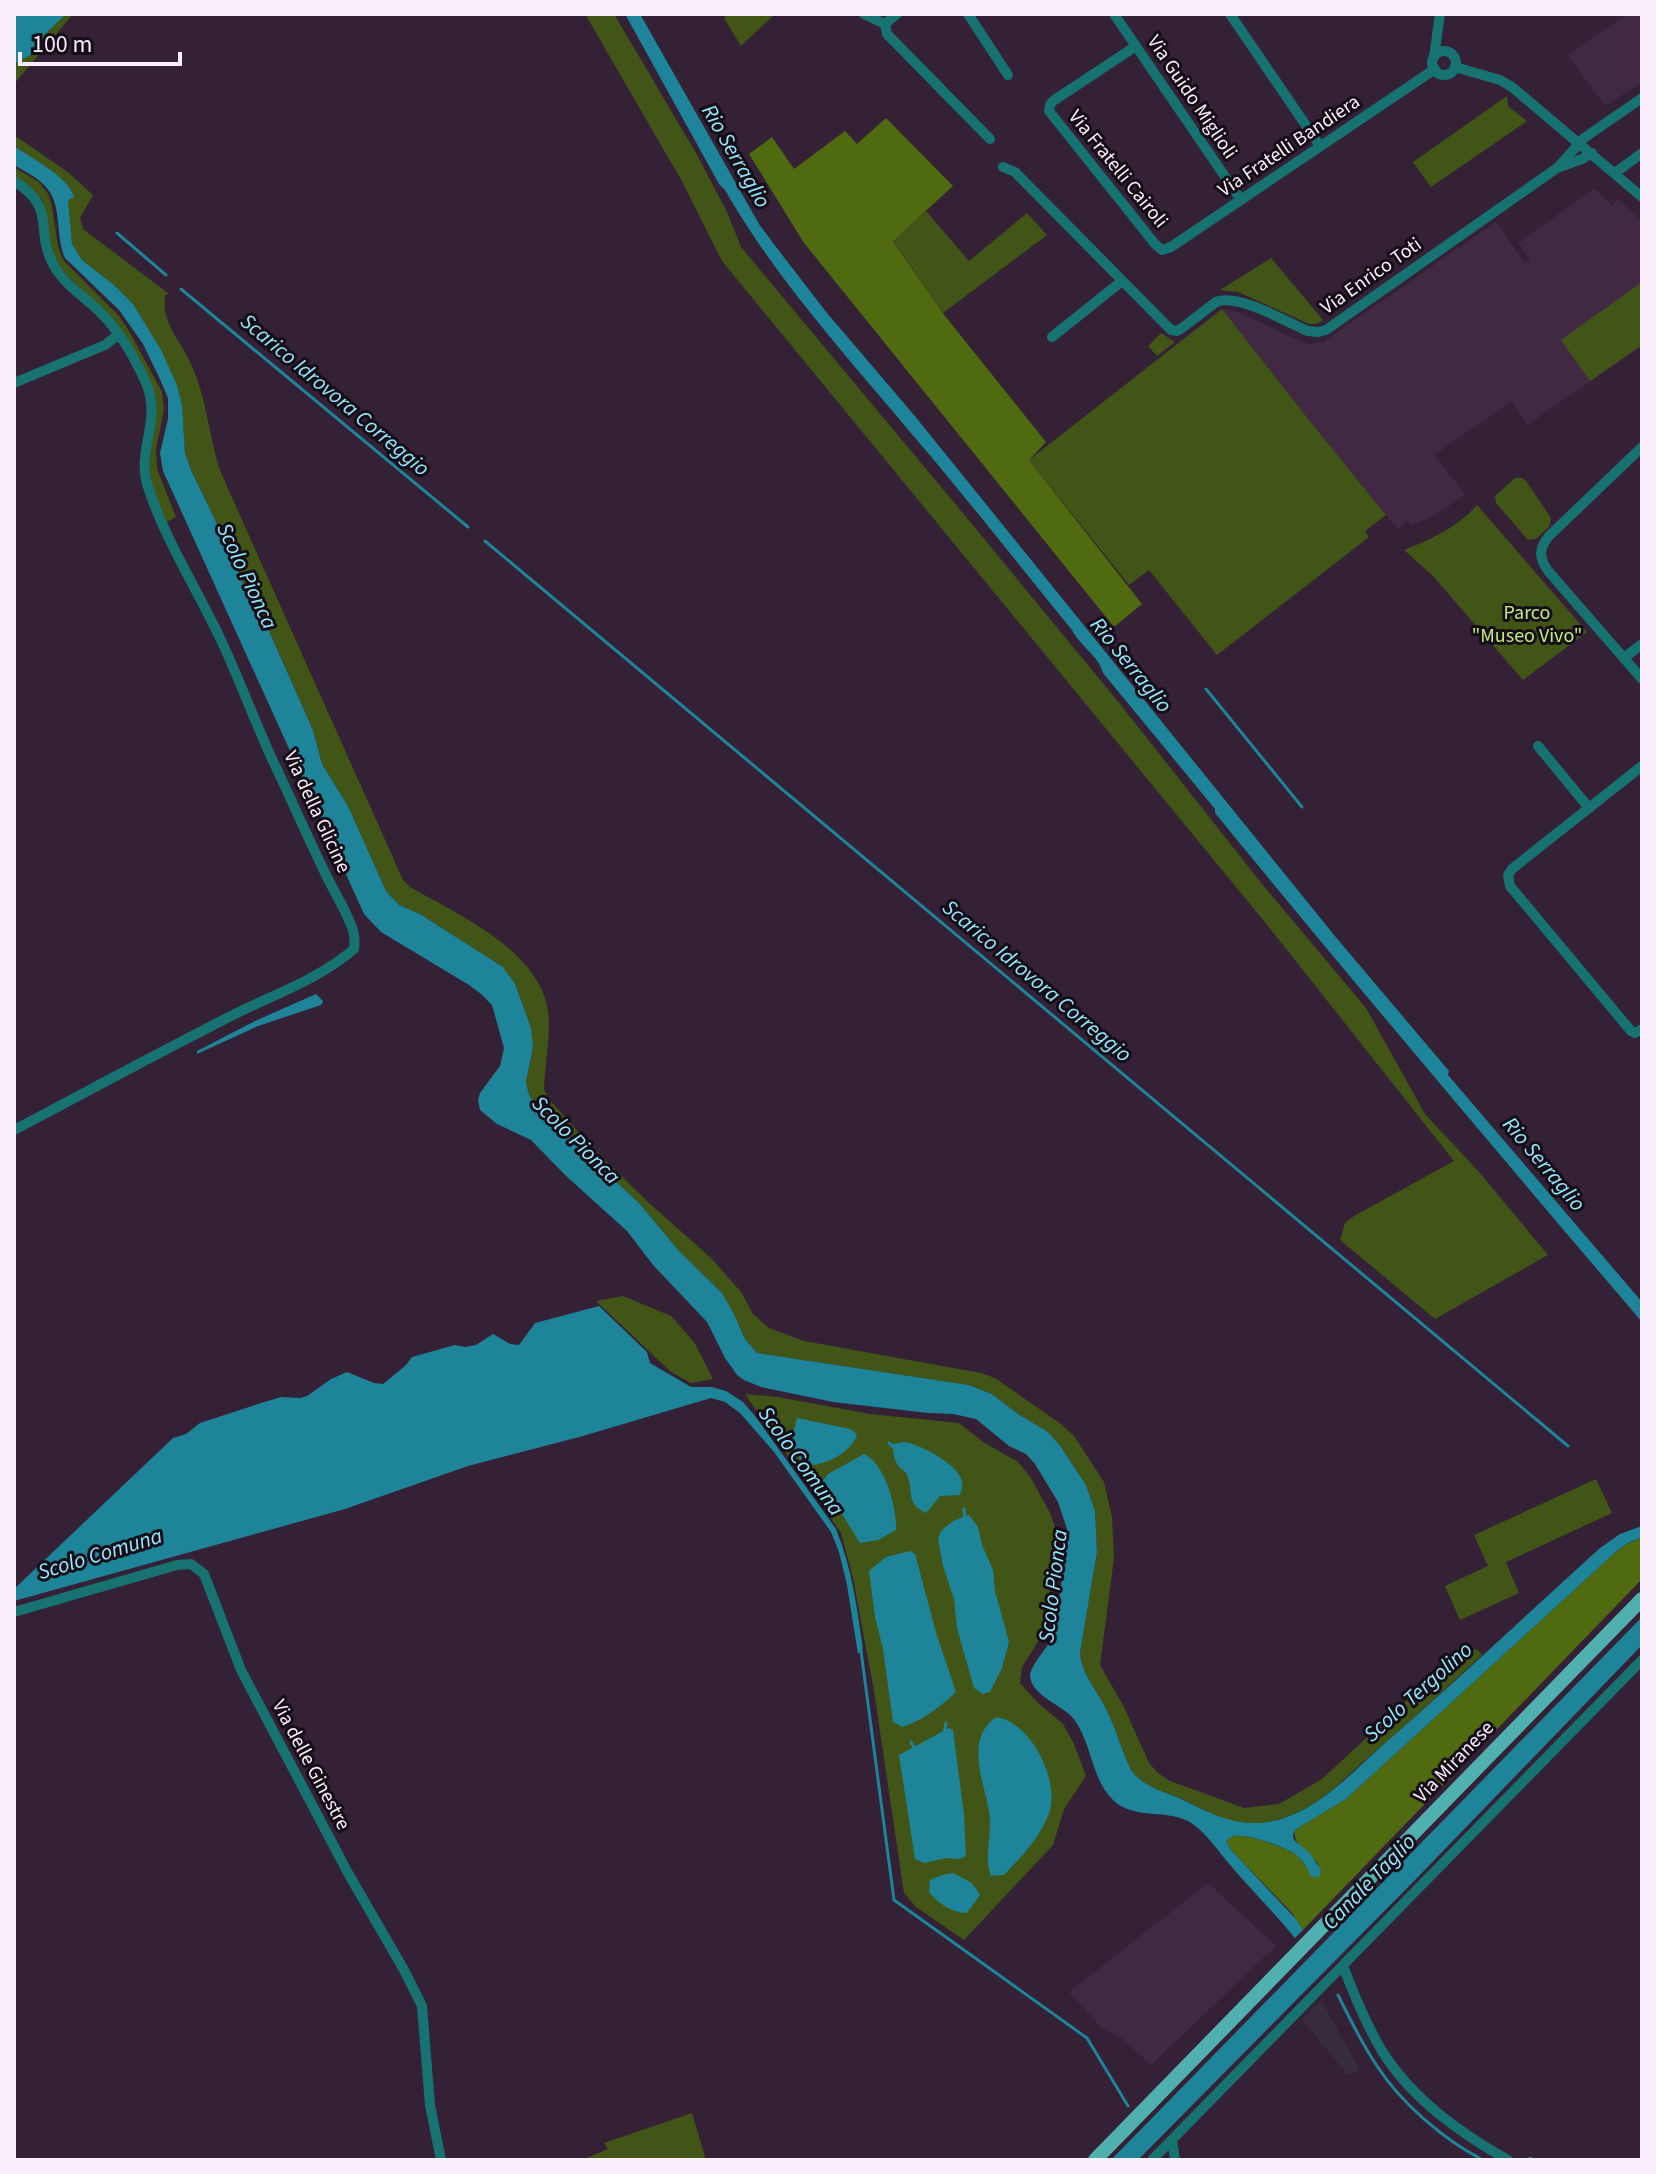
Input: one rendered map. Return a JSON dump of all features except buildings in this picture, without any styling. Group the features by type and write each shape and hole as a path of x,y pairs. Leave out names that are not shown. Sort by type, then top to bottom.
{"main road":[{"name":"Via Miranese","path":"1095,2160 1642,1599"}],"street":[{"path":"864,14 885,24"},
{"path":"885,24 897,14"},
{"path":"968,14 1008,75"},
{"name":"Via Guido Miglioli","path":"1114,14 1241,200"},
{"path":"1230,14 1320,146"},
{"path":"1434,57 1440,52 1449,52 1455,59 1452,72 1439,73 1433,65 1434,57 1440,14"},
{"path":"885,24 887,34 990,139"},
{"name":"Via Fratelli Cairoli","path":"1136,46 1053,101 1049,108 1162,250"},
{"path":"1455,67 1507,83 1522,93 1642,197"},
{"name":"Via Fratelli Bandiera","path":"1162,250 1171,247 1435,69"},
{"name":"Via Enrico Toti","path":"1003,167 1015,172 1171,330 1182,328 1222,299 1241,302 1308,331 1318,332 1326,330 1557,168 1580,143 1642,98"},
{"name":"Via Enrico Toti","path":"1557,168 1592,153"},
{"path":"1615,173 1642,153"},
{"name":"Via della Glicine","path":"14,181 37,199 42,211 47,248 58,273 100,311 118,335 146,384 153,416 145,477 152,496 221,639 260,733 355,938 354,949 308,980 182,1040 14,1130"},
{"path":"1052,337 1122,281"},
{"path":"14,383 105,345 118,335"},
{"path":"1642,447 1549,536 1540,553 1543,564 1642,679"},
{"path":"1624,658 1642,644"},
{"path":"1538,746 1589,808"},
{"path":"1638,1031 1510,886 1508,875 1642,766"},
{"name":"Via delle Ginestre","path":"14,1612 177,1565 191,1564 204,1574 241,1670 422,2006 430,2105 441,2160"},
{"path":"1152,2160 1642,1660"},
{"path":"1343,1966 1369,2028 1401,2075 1460,2132 1508,2160"},
{"path":"1172,2140 1175,2160"}],"shaded area":[{"path":"1628,14 1642,14 1642,82 1605,106 1568,55"},
{"path":"1594,189 1612,205 1618,199 1642,221 1642,346 1527,425 1512,401 1434,455 1466,495 1433,516 1411,525 1407,521 1398,529 1222,309 1235,311 1307,344 1323,342 1496,222 1525,263 1530,259 1518,243"},
{"path":"1208,1883 1276,1946 1151,2065 1121,2038 1103,2029 1069,1992"},
{"path":"1321,2000 1360,2070 1348,2075 1302,2020"}],"green space":[{"path":"14,14 73,14 14,84"},
{"path":"585,14 614,14 696,153 727,212 741,247 1120,704 1262,884 1366,1008 1425,1114 1479,1172 1548,1255 1435,1319 1340,1240 1345,1223 1354,1216 1454,1161 1268,926 722,261 683,183"},
{"path":"728,14 775,14 741,46 724,18"},
{"path":"1507,96 1508,106 1527,121 1431,187 1413,162"},
{"path":"886,118 953,186 893,241 945,316 1046,442 1029,460 1142,604 1114,627 804,243 749,154 772,137 794,169 845,131 857,144"},
{"path":"14,135 69,173 93,195 80,218 83,229 169,294 165,295 166,315 196,377 221,473 403,880 498,940 534,976 545,998 549,1022 544,1089 548,1098 648,1202 711,1258 741,1292 753,1314 769,1328 804,1341 981,1373 995,1378 1074,1436 1104,1482 1112,1517 1114,1558 1100,1665 1124,1707 1149,1763 1158,1773 1170,1781 1244,1808 1279,1804 1322,1779 1444,1666 1460,1646 1478,1650 1482,1655 1329,1793 1289,1816 1249,1823 1211,1813 1148,1785 1136,1776 1081,1660 1097,1552 1095,1511 1086,1485 1048,1432 992,1394 969,1385 757,1353 745,1339 722,1293 679,1251 639,1203 536,1105 529,1095 526,1082 533,1047 503,967 420,914 399,905 386,891 348,806 322,764 313,730 261,613 247,594 191,470 185,453 182,405 177,385 160,350 133,304 82,260 72,244 63,180 14,146"},
{"path":"14,167 39,182 48,194 58,247 64,261 119,316 162,392 164,409 156,449 157,469 176,517 165,523 148,472 156,413 119,328 58,266 50,247 42,200 14,178"},
{"path":"926,211 969,261 1027,213 1047,235 943,313 893,240"},
{"path":"1271,258 1323,320 1309,324 1238,292 1220,290"},
{"path":"1642,282 1642,345 1590,381 1561,340"},
{"path":"1222,309 1386,515 1365,531 1369,537 1217,655 1149,570 1129,585 1029,460"},
{"path":"1161,333 1175,342 1157,356 1148,346"},
{"path":"1515,478 1526,481 1551,518 1549,527 1536,539 1528,540 1496,503 1495,496"},
{"name":"Parco \"Museo Vivo\"","path":"1477,505 1587,632 1523,680 1433,576 1404,550 1443,532"},
{"path":"623,1296 671,1316 694,1342 713,1379 691,1383 671,1372 596,1301"},
{"path":"745,1394 870,1414 959,1423 983,1442 1018,1462 1031,1478 1050,1513 1056,1530 1049,1599 1042,1635 1022,1667 1020,1683 1063,1724 1086,1776 1064,1809 1053,1845 964,1940 916,1907 904,1893 874,1691 853,1578 841,1533"},
{"path":"1596,1479 1612,1513 1506,1562 1519,1593 1460,1620 1445,1586 1488,1566 1474,1535"},
{"path":"1642,1538 1642,1579 1303,1930 1292,1913 1226,1841 1230,1837 1243,1836 1263,1841 1295,1854 1308,1869 1319,1865 1296,1840 1295,1830 1346,1799 1611,1556"},
{"path":"692,2113 706,2160 582,2160 608,2149 604,2143"}],"water":[{"path":"14,14 66,14 44,35 34,53 14,64"},
{"path":"625,14 640,14 759,224 827,313 914,415 1334,935 1449,1071 1448,1075 1642,1302 1642,1322 1215,813 1215,809 1103,673 1094,656 789,285 719,184"},
{"path":"14,146 57,175 71,190 74,197 68,200 72,244 82,260 133,304 161,350 177,385 182,405 185,453 191,470 247,594 261,613 313,730 322,764 348,806 386,891 399,905 420,914 503,967 515,984 531,1028 533,1047 526,1082 529,1095 536,1105 639,1203 679,1251 722,1293 745,1339 757,1353 969,1385 992,1394 1048,1432 1061,1447 1086,1485 1095,1511 1097,1552 1081,1660 1136,1776 1155,1788 1230,1820 1267,1822 1296,1813 1349,1776 1600,1548 1620,1534 1642,1526 1642,1538 1615,1553 1346,1799 1295,1830 1294,1840 1309,1852 1321,1870 1320,1876 1310,1876 1295,1854 1273,1844 1244,1836 1231,1837 1226,1841 1296,1919 1303,1930 1295,1938 1193,1824 1169,1815 1130,1810 1113,1800 1100,1782 1073,1718 1042,1695 1032,1683 1030,1676 1033,1667 1054,1634 1067,1529 1058,1502 1026,1454 1009,1446 976,1419 833,1402 761,1387 744,1380 725,1358 707,1322 653,1265 627,1231 531,1140 497,1124 480,1110 480,1093 500,1066 504,1048 492,1005 469,985 381,932 364,914 163,471 160,453 168,419 168,398 158,375 143,344 119,310 65,258 51,193 38,180 14,165"},
{"path":"316,994 323,1001 321,1005 258,1026 197,1054 197,1051 255,1021"},
{"path":"599,1306 647,1352 650,1363 691,1387 726,1391 743,1402 755,1416 836,1529 856,1603 863,1649 858,1654 847,1585 831,1532 774,1452 740,1413 725,1402 711,1398 468,1466 345,1509 14,1601 14,1589 173,1438 186,1434 200,1423 281,1397 307,1396 347,1372 383,1384 412,1357 455,1345 476,1345 493,1334 510,1344 519,1345 535,1323"},
{"path":"797,1418 850,1429 857,1434 843,1453 820,1464 805,1465 793,1443"},
{"path":"904,1442 947,1462 960,1475 960,1495 940,1496 926,1513 919,1509 912,1500 909,1479 894,1457 893,1444"},
{"path":"864,1454 884,1476 892,1499 896,1530 878,1540 860,1543 822,1482 828,1474"},
{"path":"969,1515 978,1527 993,1570 995,1591 1009,1642 1002,1668 990,1692 983,1694 974,1688 957,1628 954,1599 938,1539 941,1531 953,1521"},
{"path":"910,1551 915,1554 956,1692 931,1712 902,1727 893,1722 869,1571 886,1557"},
{"path":"1642,1617 1642,1645 1415,1880 1138,2160 1111,2160"},
{"path":"996,1717 1009,1721 1021,1730 1041,1756 1051,1788 1051,1803 1044,1825 1029,1847 1004,1875 991,1876 988,1855 990,1819 978,1751 980,1738"},
{"path":"949,1728 953,1730 966,1856 924,1863 915,1859 899,1755"},
{"path":"953,1873 972,1883 980,1895 967,1913 946,1907 929,1892 930,1880"}],"waterway":[{"name":"Scarico Idrovora Correggio","path":"117,233 166,275"},
{"name":"Scarico Idrovora Correggio","path":"181,289 468,527"},
{"name":"Scarico Idrovora Correggio","path":"485,541 1568,1446"},
{"path":"1206,689 1302,807"},
{"path":"889,1443 896,1449"},
{"path":"964,1509 965,1520"},
{"name":"Scolo Comuna","path":"861,1651 894,1900 1087,2038 1128,2106"},
{"path":"944,1733 946,1723"},
{"path":"911,1742 915,1749"},
{"name":"Scolo Pionca","path":"1338,1995 1372,2058 1398,2093 1439,2131 1483,2160"},
{"path":"1530,2158 1534,2160"}],"water label":[{"name":"Rio Serraglio","path":"736,156"},
{"name":"Rio Serraglio","path":"1131,665"},
{"name":"Rio Serraglio","path":"1544,1164"},
{"name":"Scolo Tergolino","path":"1418,1692"},
{"name":"Canale Taglio","path":"1369,1882"}]}
